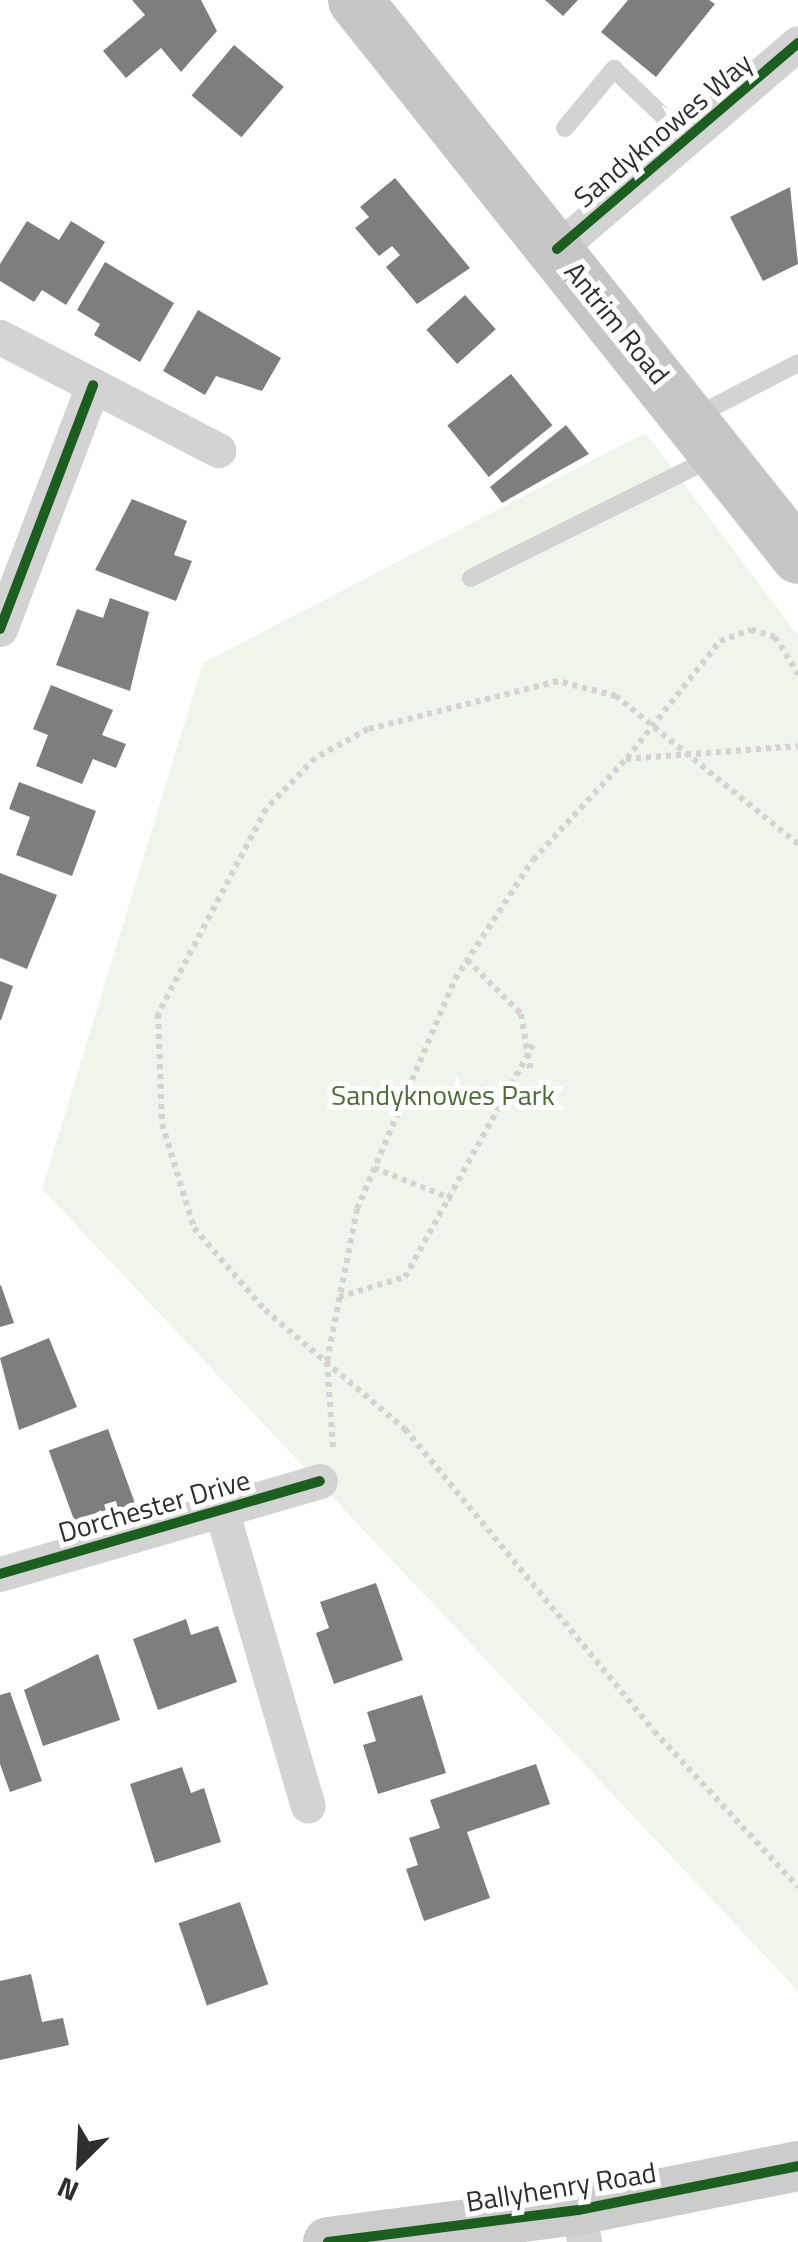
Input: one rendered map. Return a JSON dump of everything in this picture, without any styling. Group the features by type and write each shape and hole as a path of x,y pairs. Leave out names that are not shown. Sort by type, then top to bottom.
{"main road":[{"name":"Antrim Road","path":"355,0 795,543"},
{"name":"Ballyhenry Road","path":"328,2242 581,2226 798,2166"}],"street":[{"name":"Sandyknowes Way","path":"557,249 798,44"},
{"path":"0,337 218,450"},
{"path":"0,630 93,385"},
{"name":"Dorchester Drive","path":"0,1574 320,1481"},
{"path":"221,1509 308,1806"}],"lane":[{"path":"565,128 614,69 688,140"},
{"path":"471,578 708,436 798,363"}],"path":[{"path":"320,1481 334,1464 327,1362 374,1168 467,960 534,860 626,759 651,721 720,642 752,630 775,637 798,674"},
{"path":"798,844 694,755 616,696 558,681 368,728 315,758 266,810 210,907 158,1014 162,1124 194,1228 264,1310 405,1429 654,1731 798,1887"},
{"path":"626,759 798,746"},
{"path":"467,960 521,1014 533,1044 531,1073"},
{"path":"340,1297 405,1276 452,1199 533,1044"},
{"path":"374,1168 452,1199"}],"green space":[{"name":"Sandyknowes Park","path":"645,433 798,635 798,1991 42,1189 203,663"}],"building":[{"path":"132,0 201,0 217,31 181,72 161,48 126,78 103,51 145,15"},
{"path":"545,0 578,0 563,16"},
{"path":"628,0 709,0 715,4 656,77 601,32"},
{"path":"234,45 284,87 241,137 192,96"},
{"path":"395,178 470,268 417,304 386,267 400,255 392,246 379,256 355,228 369,217 360,207"},
{"path":"790,187 798,264 763,281 730,217"},
{"path":"27,221 59,240 71,221 105,242 66,305 42,290 34,302 0,281 0,264"},
{"path":"105,262 174,303 140,362 94,335 100,324 77,310"},
{"path":"465,295 496,329 457,364 426,330"},
{"path":"198,310 281,358 262,391 216,376 205,395 163,371"},
{"path":"511,374 553,425 489,477 447,426"},
{"path":"566,425 589,454 502,503 490,487"},
{"path":"132,499 187,521 174,555 192,561 176,601 95,570"},
{"path":"110,598 149,612 130,691 56,665 77,609 103,618"},
{"path":"51,685 113,710 102,735 126,744 116,768 93,759 82,784 36,766 48,735 33,729"},
{"path":"19,782 96,811 72,876 16,855 30,817 9,809"},
{"path":"0,873 57,895 27,969 0,958"},
{"path":"0,981 13,986 1,1020 0,1020"},
{"path":"0,1286 14,1323 0,1327"},
{"path":"49,1338 77,1407 19,1430 0,1358"},
{"path":"108,1429 135,1503 76,1525 49,1451"},
{"path":"376,1583 403,1660 334,1684 316,1633 329,1628 320,1602"},
{"path":"186,1619 191,1635 218,1626 237,1682 158,1710 133,1639"},
{"path":"98,1654 120,1720 43,1746 24,1690"},
{"path":"10,1692 42,1781 10,1792 0,1764 0,1695"},
{"path":"422,1695 446,1773 378,1794 363,1745 376,1741 367,1712"},
{"path":"536,1764 550,1804 467,1832 490,1898 424,1921 406,1869 418,1865 409,1838 440,1828 430,1800"},
{"path":"182,1767 191,1793 204,1788 221,1842 155,1863 130,1784"},
{"path":"240,1902 268,1984 207,2005 179,1923"},
{"path":"31,1974 42,2022 63,2018 69,2045 0,2060 0,1981"}],"cycle path":[{"path":"557,249 798,43"},
{"path":"0,629 93,385"},
{"path":"0,1574 320,1481"},
{"path":"328,2242 578,2210 798,2166"}]}
